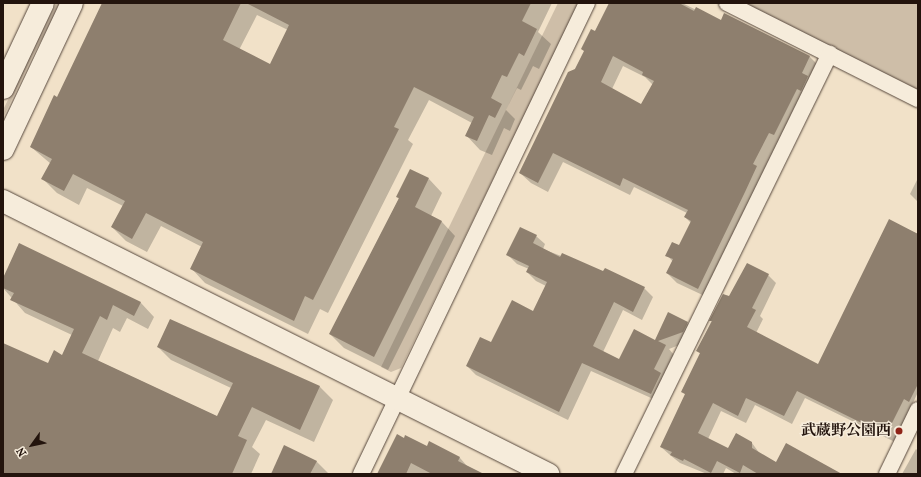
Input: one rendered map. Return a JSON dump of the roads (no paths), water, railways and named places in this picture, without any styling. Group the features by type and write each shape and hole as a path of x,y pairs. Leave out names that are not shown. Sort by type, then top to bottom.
{"street":[{"path":"3,88 43,3"},
{"path":"3,149 72,3"},
{"path":"361,474 398,399 404,380 586,3"},
{"path":"727,3 918,98"},
{"path":"624,474 830,54"},
{"path":"3,201 548,474"},
{"path":"887,474 918,410"}],"place":[{"name":"武蔵野公園西","path":"899,431"}]}
